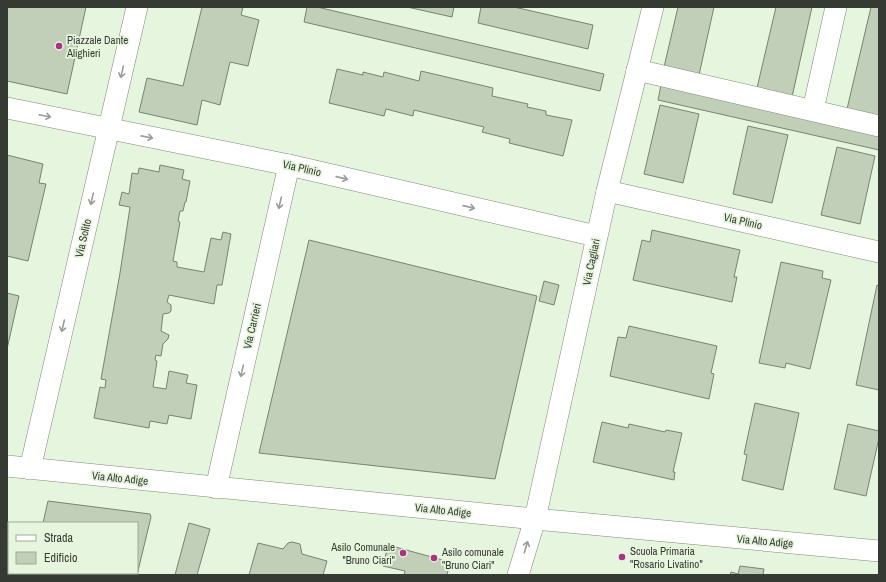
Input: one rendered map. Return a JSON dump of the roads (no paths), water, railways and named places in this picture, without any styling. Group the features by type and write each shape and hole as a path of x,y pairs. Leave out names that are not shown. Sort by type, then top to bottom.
{"street":[{"name":"Via Solìto","path":"30,469 137,7"},
{"name":"Via Cagliari","path":"518,575 535,519 606,191 653,7"},
{"path":"813,110 836,7"},
{"path":"637,70 879,126"},
{"name":"Via Plinio","path":"7,108 289,165 596,236"},
{"name":"Via Carrieri","path":"216,488 289,165"},
{"name":"Via Plinio","path":"606,191 879,252"},
{"name":"Via Alto Adige","path":"7,466 216,488 879,551"}],"place":[{"name":"Piazzale Dante Alighieri","path":"59,46"},
{"name":"Asilo Comunale \"Bruno Ciari\"","path":"403,553"},
{"name":"Scuola Primaria \"Rosario Livatino\"","path":"622,557"},
{"name":"Asilo comunale \"Bruno Ciari\"","path":"434,558"}]}
